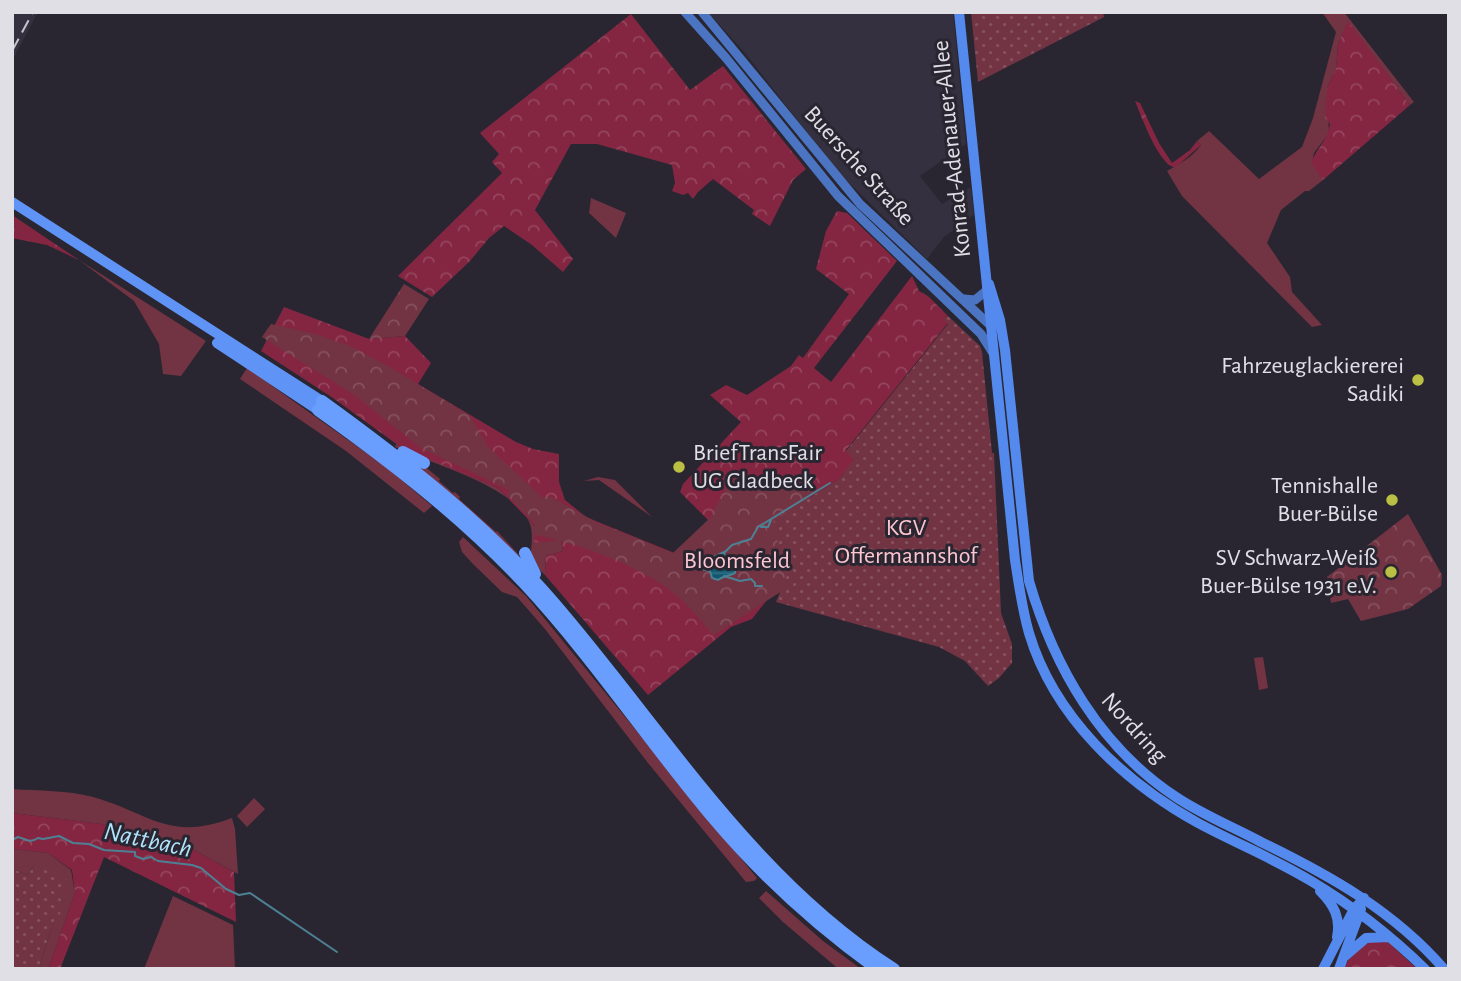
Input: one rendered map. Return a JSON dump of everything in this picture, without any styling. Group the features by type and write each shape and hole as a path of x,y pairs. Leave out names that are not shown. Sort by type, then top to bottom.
{"highway":[{"path":"12,202 320,405 392,462 525,584 577,645 714,818 758,867 812,919 877,969"},
{"path":"12,209 384,445 424,463"},
{"path":"384,445 468,515 553,601"},
{"path":"525,552 528,563 553,601 721,813 764,861 820,914 894,969"}],"main road":[{"name":"Buersche Straße","path":"685,12 726,58 838,196 981,334 994,354"},
{"name":"Buersche Straße","path":"702,12 860,204 990,324"},
{"name":"Konrad-Adenauer-Allee","path":"958,12 990,324 995,336 996,374"},
{"path":"964,299 975,300 987,286"},
{"name":"Konrad-Adenauer-Allee","path":"987,286 1000,320 1007,368"},
{"path":"1000,320 995,336 1005,350"},
{"name":"Buersche Straße","path":"981,334 995,336"},
{"name":"Nordring","path":"1007,368 1029,581 1056,655 1075,692 1110,739 1160,786 1202,812 1293,857 1364,898 1410,934 1444,969"},
{"name":"Nordring","path":"996,374 1024,612 1038,657 1062,702 1103,753 1148,792 1199,823 1310,880 1391,937 1424,969"},
{"path":"1310,880 1336,912 1339,926 1335,944"},
{"path":"1323,969 1335,944 1364,898"},
{"path":"1341,964 1357,911"},
{"path":"1341,964 1366,938 1391,937"}],"shaded area":[{"path":"12,12 38,12 12,61 12,35 15,29 12,29"},
{"path":"708,12 953,12 966,144 920,176 942,204 971,187 974,215 944,237 927,259 838,172 745,53"}],"green space":[{"path":"971,12 1103,12 1104,17 978,82"},
{"path":"1322,12 1344,12 1414,102 1410,105 1348,22 1338,44 1336,69 1327,88 1329,133 1314,153 1312,163 1323,180 1281,210 1267,243 1290,277 1292,292 1322,325 1312,327 1182,196 1167,171 1194,154 1201,145 1197,141 1209,131 1259,179 1302,147 1313,118 1336,32"},
{"path":"631,14 690,90 723,66 806,169 793,180 770,226 752,214 754,210 713,179 693,199 688,193 683,195 672,191 675,183 672,165 597,144 571,144 535,210 573,259 563,272 532,245 504,226 432,297 398,276 502,173 492,162 499,154 480,133"},
{"path":"1348,21 1410,105 1323,180 1311,163 1329,130 1330,124 1325,118 1327,88 1336,69 1338,44"},
{"path":"1135,101 1140,103 1172,163 1190,150 1197,141 1201,145 1175,168 1169,164 1151,139"},
{"path":"591,198 626,213 616,238 589,213"},
{"path":"837,211 847,213 897,261 814,368 831,382 912,276 919,291 948,316 945,319 948,323 846,450 855,460 838,480 775,519 718,530 680,492 683,484 741,422 710,395 726,385 747,395 791,366 799,355 803,358 849,294 816,269 826,231"},
{"path":"12,215 79,260 47,245 12,238"},
{"path":"79,260 206,341 181,376 163,374 159,344 134,301"},
{"path":"404,284 429,299 405,336 369,339"},
{"path":"284,307 369,339 405,336 431,363 418,384 516,442 533,449 559,454 559,482 565,500 586,517 699,563 777,587 752,619 731,627 648,695 545,575 546,556 563,551 561,540 534,543 536,527 498,488 402,448 261,351"},
{"name":"KGV Offermannshof","path":"948,316 980,346 994,453 1001,613 1012,644 1012,663 988,686 965,661 939,647 776,602 789,570 772,527 775,519 838,480 854,460 846,451 948,324 944,319"},
{"name":"Bloomsfeld","path":"271,324 348,345 386,365 469,415 488,447 543,498 549,496 596,522 673,553 710,518 735,472 819,490 776,523 795,574 779,593 713,635 677,596 640,571 588,549 534,534 535,524 507,495 510,490 421,448 353,394 262,337"},
{"path":"247,368 386,467 432,506 424,513 346,451 240,379"},
{"path":"396,444 498,488 510,501 470,477 395,447"},
{"path":"415,464 423,465 455,492 459,499 497,531 519,555 517,556"},
{"path":"598,477 615,480 652,517 599,480 584,481"},
{"path":"1408,514 1442,575 1441,586 1408,609 1361,621 1348,599 1331,603 1327,577"},
{"path":"524,515 536,527 561,540 563,551 546,556 545,575 531,562 531,528"},
{"path":"463,537 526,596 757,878 754,881 746,882 517,597 502,592 462,552 459,542"},
{"path":"1263,657 1268,688 1259,690 1254,658"},
{"path":"12,789 93,797 160,823 175,826 210,825 232,818 238,874 194,850 102,824 12,813"},
{"path":"254,798 265,809 247,827 237,816"},
{"path":"12,813 102,824 194,850 234,872 236,922 104,857 60,969 48,969 75,893 72,870 48,853 12,849"},
{"path":"12,849 48,853 71,870 75,893 48,969 39,969 50,932 65,902 34,865 28,875 12,869"},
{"path":"34,865 67,880 59,898 66,902 50,932 39,969 12,969 12,869 28,875"},
{"path":"766,891 823,941 861,969 838,969 759,898"},
{"path":"173,896 233,925 235,969 144,969"},
{"path":"1364,940 1386,940 1417,969 1344,969 1353,950"}],"water":[{"path":"724,552 725,558 735,569 733,574 718,580 712,578 710,571 693,567 695,563 701,563"}],"waterway":[{"path":"724,553 732,545 751,539 758,527 830,483"},
{"path":"761,527 768,527 771,520"},
{"path":"724,576 740,581 751,579 755,586 762,586"},
{"name":"Nattbach","path":"12,840 18,837 30,841 59,836 73,843 89,844 104,850 135,852 135,856 143,859 151,857 158,861 201,868 226,889 239,895 250,893 337,952"}],"railway":[{"path":"12,51 33,12"}],"place":[{"name":"Fahrzeuglackiererei Sadiki","path":"1418,380"},
{"name":"BriefTransFair UG Gladbeck","path":"679,467"},
{"name":"Tennishalle Buer-Bülse","path":"1392,500"},
{"name":"SV Schwarz-Weiß Buer-Bülse 1931 e.V.","path":"1391,572"}]}
